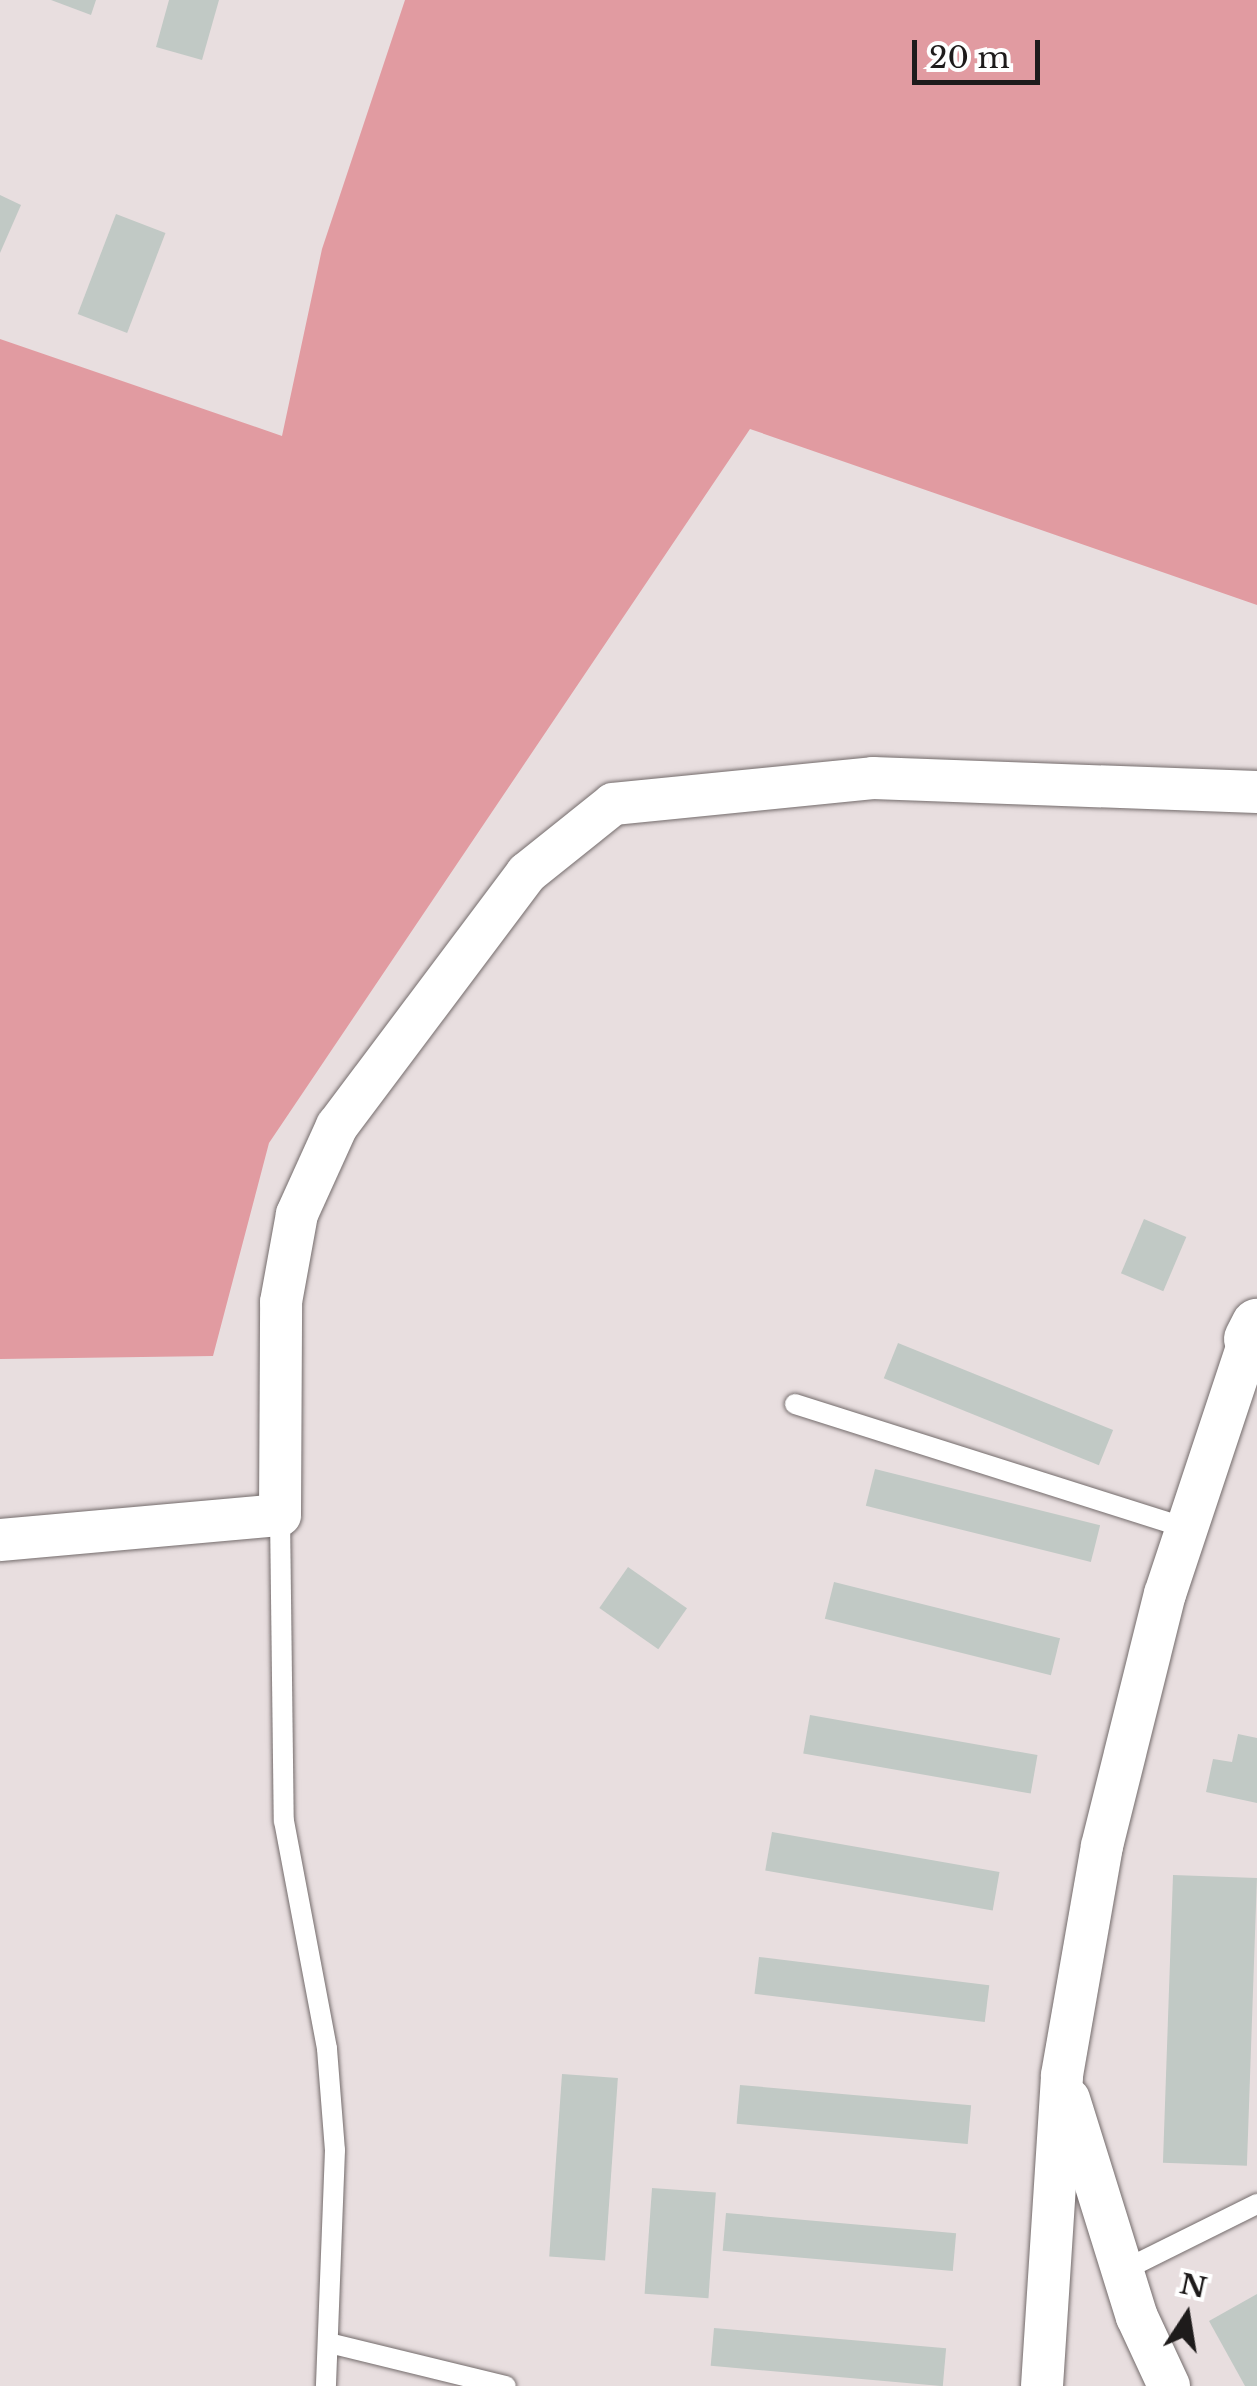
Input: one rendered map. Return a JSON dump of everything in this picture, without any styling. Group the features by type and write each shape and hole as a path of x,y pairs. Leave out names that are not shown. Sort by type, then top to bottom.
{"street":[{"path":"0,1540 280,1516 281,1302 297,1214 337,1126 527,873 613,804 873,778 1257,792"},
{"path":"1042,2386 1062,2076 1102,1846 1187,1528 1254,1332"},
{"path":"1062,2076 1122,2271 1169,2386"}],"lane":[{"path":"795,1404 1187,1528"},
{"path":"280,1516 284,1820 327,2049 335,2150 326,2386"},
{"path":"1122,2271 1257,2204"},
{"path":"329,2343 506,2386"}],"shaded area":[{"path":"405,0 1257,0 1257,605 750,429 269,1143 213,1356 0,1359 0,339 282,436 322,249"}],"building":[{"path":"51,0 96,0 91,15"},
{"path":"169,0 219,0 202,60 156,47"},
{"path":"0,195 21,205 0,253"},
{"path":"116,214 165,233 127,333 78,314"},
{"path":"1144,1219 1186,1237 1163,1291 1121,1273"},
{"path":"898,1343 1113,1430 1099,1465 884,1378"},
{"path":"875,1469 1100,1525 1091,1562 866,1506"},
{"path":"628,1567 687,1608 658,1649 599,1608"},
{"path":"834,1582 1060,1638 1051,1675 825,1619"},
{"path":"810,1715 1037,1755 1031,1794 803,1753"},
{"path":"1238,1734 1257,1738 1257,1803 1206,1792 1213,1759 1232,1762"},
{"path":"772,1832 999,1872 993,1911 765,1870"},
{"path":"1173,1875 1257,1878 1247,2166 1163,2163"},
{"path":"759,1957 989,1985 985,2022 754,1994"},
{"path":"562,2074 618,2078 605,2260 549,2257"},
{"path":"740,2085 971,2105 968,2144 737,2124"},
{"path":"652,2188 716,2192 708,2298 645,2294"},
{"path":"726,2213 956,2233 953,2271 723,2251"},
{"path":"1257,2294 1257,2386 1245,2386 1209,2321"},
{"path":"714,2328 946,2348 943,2386 711,2366"}]}
